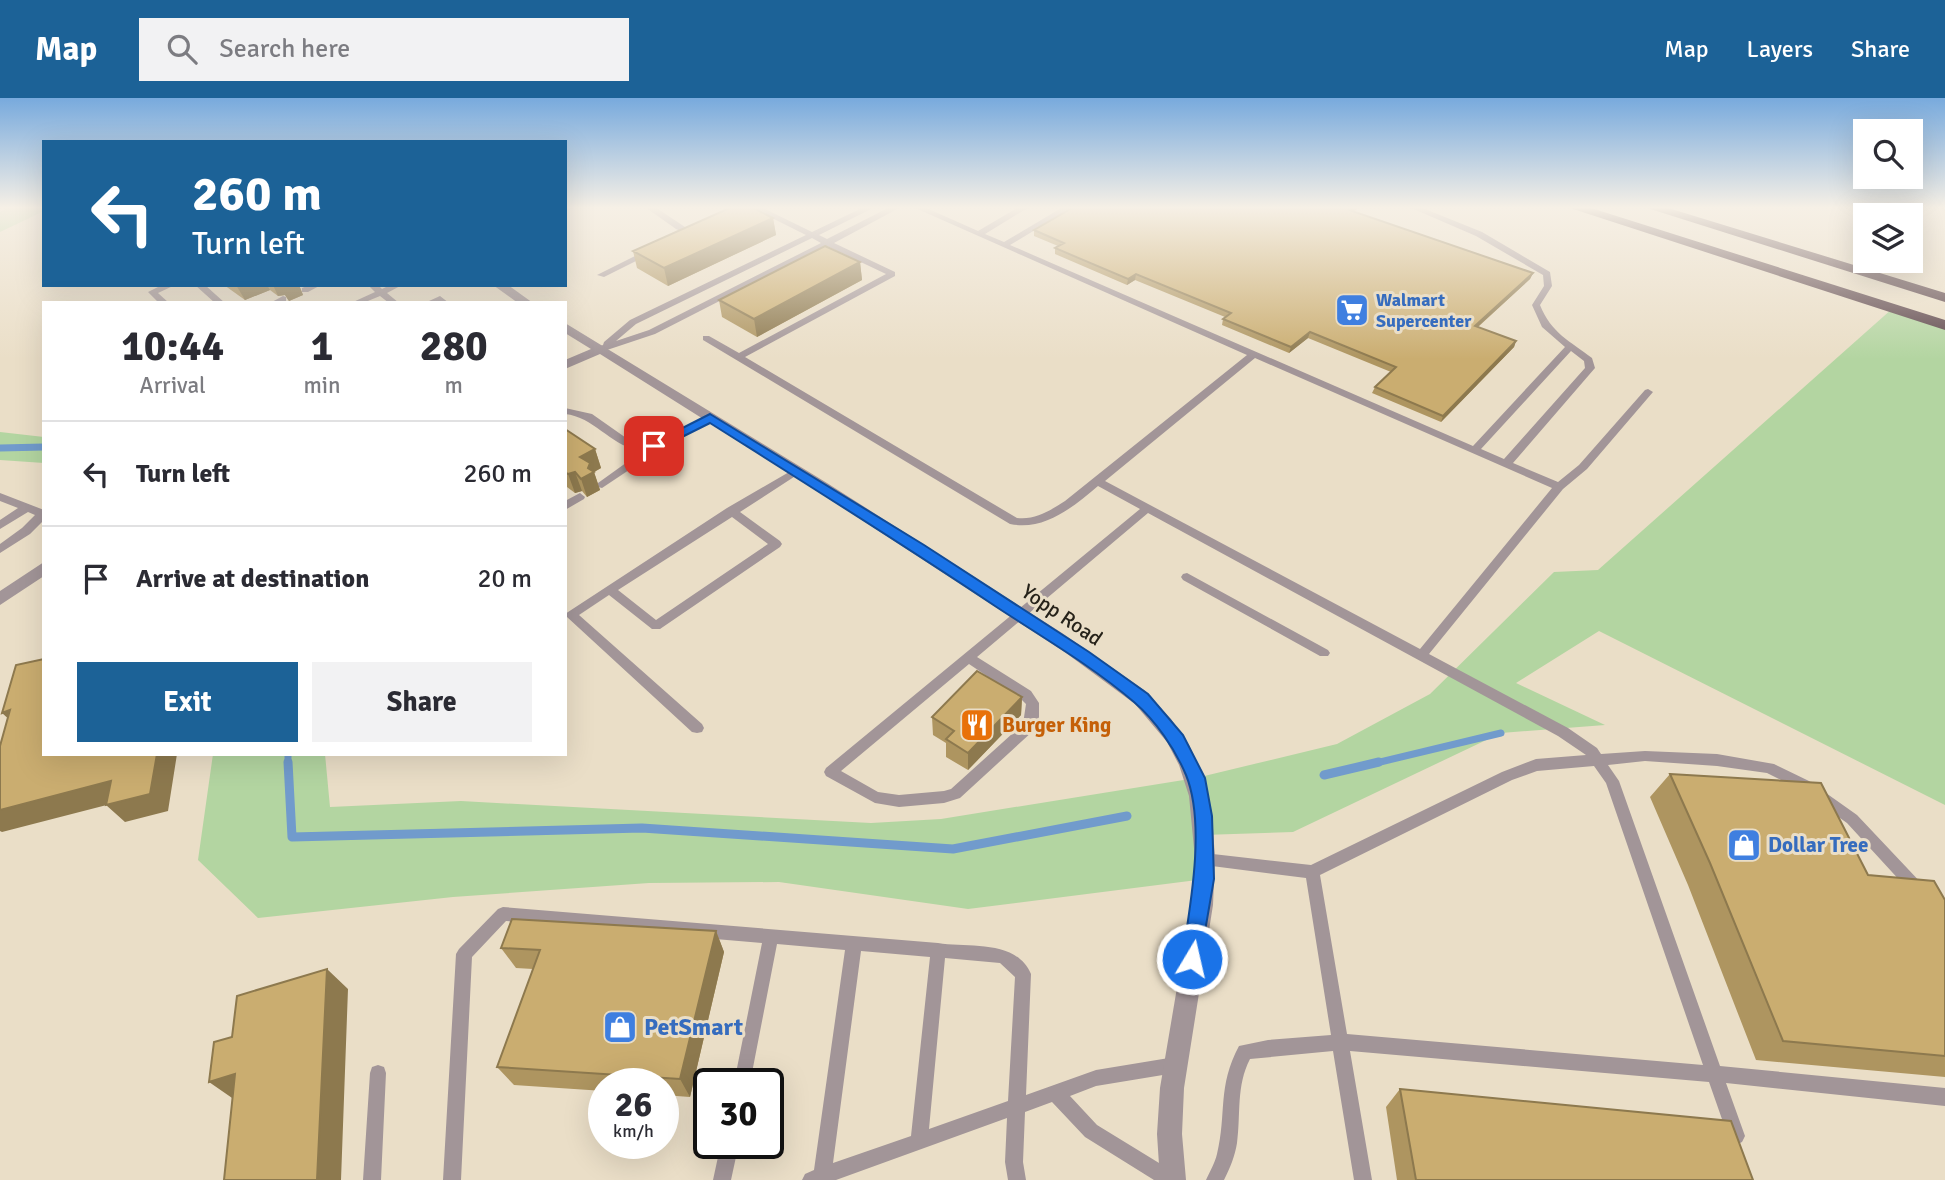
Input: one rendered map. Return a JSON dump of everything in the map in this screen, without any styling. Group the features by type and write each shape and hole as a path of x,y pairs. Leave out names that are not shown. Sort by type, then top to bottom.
{"highway":[{"path":"1732,257 1945,325"},
{"path":"1814,257 1945,298"}],"street":[{"path":"502,287 524,301"},
{"name":"Yopp Road","path":"567,328 1020,615 1142,699 1177,740 1196,778 1202,816 1205,879 1175,1065 1168,1149 1172,1180"},
{"path":"567,365 601,349"},
{"path":"0,599 42,569"}],"lane":[{"path":"601,275 638,257"},
{"path":"601,349 633,322 768,257"},
{"path":"601,349 652,332 799,257"},
{"path":"739,357 892,274 857,257"},
{"path":"1033,257 1559,487"},
{"path":"1506,464 1590,368 1589,360 1571,346 1553,337 1541,322 1536,305 1548,286 1547,274 1519,257"},
{"path":"163,301 152,292 166,287"},
{"path":"201,287 219,301"},
{"path":"305,290 312,287"},
{"path":"375,287 393,301"},
{"path":"360,301 393,287"},
{"path":"706,338 1014,521 1035,522 1049,517 1097,481 1255,354"},
{"path":"1475,450 1571,346"},
{"path":"1421,656 1559,487 1583,467 1648,392"},
{"path":"567,411 584,412 629,444 643,448 667,441 710,418"},
{"path":"601,485 634,462 643,448"},
{"path":"697,728 568,611 609,589 796,471"},
{"path":"1097,481 1563,732 1583,745 1596,758 1612,781 1742,1153"},
{"path":"0,497 42,514"},
{"path":"567,505 580,497"},
{"path":"0,512 14,502"},
{"path":"0,525 27,508"},
{"path":"969,658 1026,695 1033,703 1032,717 1028,727 955,794 899,801 874,797 831,772 1146,509"},
{"path":"609,589 656,626 776,544 731,511"},
{"path":"0,549 26,531 42,515"},
{"path":"1187,577 1324,653"},
{"path":"1204,859 1312,872 1507,776 1536,765 1645,756 1717,760 1769,768 1804,785 1852,819 1926,899"},
{"path":"1312,872 1363,1180"},
{"path":"452,1180 464,954 503,915 1003,956 1023,974 1014,1162 1017,1180"},
{"path":"745,1068 771,936"},
{"path":"854,943 816,1178 1096,1078 1175,1065"},
{"path":"919,1141 938,950"},
{"path":"1215,1180 1226,1153 1230,1089 1237,1064 1245,1052 1274,1046 1293,1048 1341,1042 1945,1097"},
{"path":"372,1180 378,1073"},
{"path":"1055,1093 1091,1131 1172,1180"},
{"path":"722,1180 727,1159"}],"green space":[{"path":"1893,308 1945,325 1945,805 1599,631 1516,683 1605,725 1501,733 1293,832 1203,835 1205,879 968,909 779,882 649,883 453,897 258,918 198,860 213,756 325,756 330,807 461,801 871,823 941,819 1196,778 1337,744 1430,694 1554,572 1598,570"},
{"path":"0,432 42,437 42,463 0,460"}],"building":[{"path":"645,257 687,257 664,268"},
{"path":"802,257 850,257 860,262 754,319 719,300"},
{"name":"Walmart Supercenter","path":"1077,257 1488,257 1533,273 1475,326 1516,341 1443,416 1375,387 1396,367 1310,332 1291,347 1223,319 1231,313 1136,274 1128,279"},
{"path":"567,430 595,449 580,457 590,463 588,468 594,472 581,479 575,472 568,474"},
{"path":"42,659 42,756 157,756 150,794 106,805 111,781 0,810 0,746 10,710 2,713 16,665"},
{"path":"977,671 1022,697 968,753 946,739 954,731 932,717"},
{"path":"1670,774 1821,783 1868,875 1934,881 1945,900 1945,1056 1783,1041 1710,863"},
{"name":"PetSmart","path":"512,919 716,931 680,1079 679,1068 588,1068 588,1073 497,1067 540,950 501,948"},
{"path":"327,969 317,1180 224,1180 235,1074 209,1082 214,1042 232,1037 237,996"},
{"path":"1400,1089 1731,1121 1753,1180 1416,1180"}],"waterway":[{"path":"0,448 42,447"},
{"path":"19,448 42,447"},
{"path":"1372,764 1501,733"},
{"path":"288,756 288,762"},
{"path":"288,762 292,837 642,828 953,849 1127,816"},
{"path":"1324,775 1379,762"}],"place":[{"name":"Walmart Supercenter","path":"1352,310"},
{"name":"Burger King","path":"977,725"},
{"name":"Dollar Tree","path":"1744,845"},
{"name":"PetSmart","path":"620,1027"}],"route":[{"path":"654,446 710,418 919,548 1084,656 1142,699 1177,740 1196,778 1202,816 1205,879 1192,959"}]}
